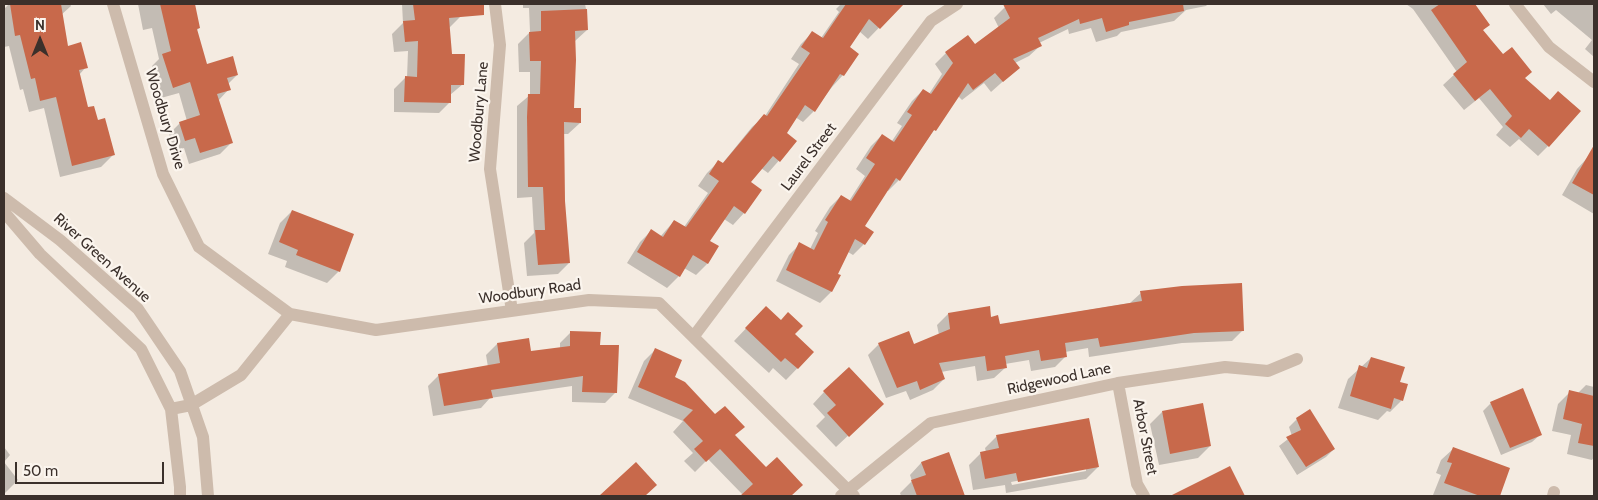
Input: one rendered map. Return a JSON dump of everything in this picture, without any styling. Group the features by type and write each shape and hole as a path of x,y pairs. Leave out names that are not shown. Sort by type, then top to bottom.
{"street":[{"name":"Woodbury Drive","path":"113,4 163,174 199,247 290,314"},
{"name":"Woodbury Lane","path":"495,4 500,45 490,169 512,311"},
{"name":"Laurel Street","path":"694,336 931,21 957,4"},
{"path":"1515,4 1549,47 1594,82"},
{"name":"River Green Avenue","path":"4,198 60,240 138,309 180,371 203,436 208,496"},
{"path":"4,212 40,254 141,349 171,409 180,496"},
{"name":"Woodbury Road","path":"290,314 376,330 589,300 659,303 694,336 848,494"},
{"path":"171,409 191,405 241,375 290,314"},
{"name":"Ridgewood Lane","path":"848,494 931,423 1118,383 1225,367 1268,371 1297,359"},
{"name":"Arbor Street","path":"1118,383 1137,484 1144,496"}],"building":[{"path":"10,4 61,4 68,46 81,42 88,68 79,70 88,107 94,106 98,120 105,118 115,155 72,166 56,97 40,101 35,78 31,79 20,35 15,36"},
{"path":"160,4 195,4 200,28 197,29 207,64 233,56 238,75 227,78 231,90 217,94 233,143 200,153 195,138 185,141 179,122 200,115 190,82 173,88 162,54 171,51"},
{"path":"413,4 484,4 484,15 449,18 452,54 465,54 464,85 451,85 451,103 404,102 405,76 417,77 418,41 405,42 403,21 415,20"},
{"path":"846,4 904,4 880,29 869,19 850,47 859,54 844,76 840,74 815,112 805,105 787,133 797,141 780,162 773,156 751,182 762,190 745,214 734,206 710,241 719,246 708,264 693,255 680,277 637,252 651,229 663,237 674,220 686,227 719,181 709,174 718,160 723,163 764,114 767,116 810,53 801,47 812,31 823,38"},
{"path":"1003,4 1183,4 1184,11 1129,22 1129,25 1106,32 1102,18 1080,24 1079,19 1038,38 1042,46 1013,59 1020,68 1003,82 995,73 973,90 968,83 900,181 896,178 865,226 874,232 865,245 855,239 838,274 841,275 832,292 786,270 799,242 814,250 828,222 825,220 841,195 851,201 875,164 866,158 882,134 894,142 912,115 907,112 923,89 931,94 953,63 945,52 968,35 975,44 1010,18"},
{"path":"1440,4 1475,4 1490,25 1483,30 1503,54 1512,47 1532,72 1525,78 1550,100 1558,91 1581,111 1549,147 1529,129 1521,138 1505,124 1512,116 1490,89 1475,101 1453,74 1467,62 1431,10"},
{"path":"587,9 588,30 575,31 574,108 581,108 581,123 564,122 565,201 570,263 538,265 535,230 545,230 543,187 528,187 527,117 528,94 540,94 541,61 530,61 529,32 541,31 541,11"},
{"path":"1594,145 1594,195 1572,183"},
{"path":"292,210 354,234 340,272 296,255 298,250 279,242"},
{"path":"1242,283 1244,331 1194,333 1100,347 1098,338 1065,343 1067,357 1041,361 1039,350 1005,356 1007,368 987,371 985,356 939,363 945,379 920,390 917,381 897,388 878,343 909,331 914,344 950,329 948,313 990,306 991,317 998,315 1000,324 1142,301 1140,291 1182,286"},
{"path":"766,306 781,320 788,312 803,326 795,334 814,352 798,369 785,358 781,362 745,328"},
{"path":"570,331 601,332 600,345 619,345 617,393 582,392 583,376 491,390 493,398 444,406 438,374 500,363 497,343 529,338 531,351 570,346"},
{"path":"655,348 682,360 675,377 685,382 715,414 725,406 745,427 735,435 766,467 777,457 803,485 791,496 740,496 753,484 720,449 706,462 694,449 703,441 683,420 693,410 638,387"},
{"path":"1371,357 1405,367 1400,382 1408,384 1403,401 1394,398 1391,409 1350,396 1359,365 1367,368"},
{"path":"849,367 884,404 849,437 827,413 836,405 823,391"},
{"path":"1523,388 1542,435 1510,448 1490,402"},
{"path":"1569,390 1594,396 1594,446 1578,443 1582,424 1563,419"},
{"path":"1203,403 1211,446 1170,454 1162,411"},
{"path":"1310,409 1335,449 1306,467 1286,437 1301,430 1296,418"},
{"path":"1089,418 1099,467 1018,482 1016,473 985,479 980,452 999,448 996,435"},
{"path":"1453,447 1510,468 1500,496 1480,496 1444,483 1452,463 1447,462"},
{"path":"949,452 965,496 917,496 911,480 926,475 921,462"},
{"path":"636,462 657,485 645,496 599,496"},
{"path":"1230,466 1245,496 1170,496"}]}
